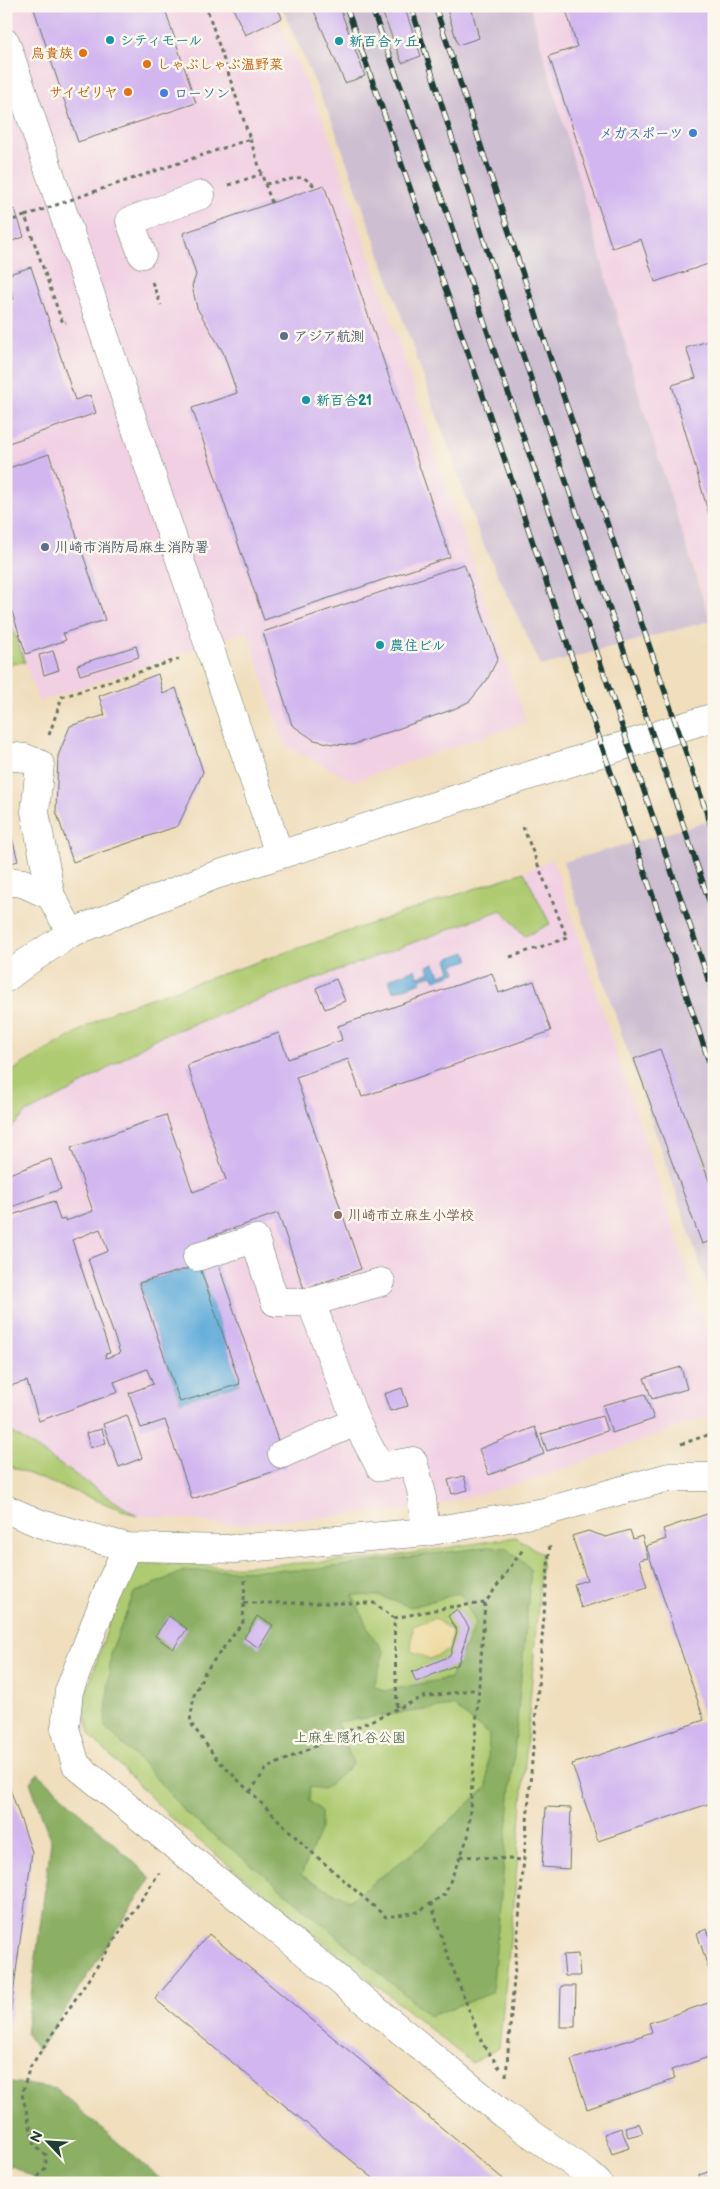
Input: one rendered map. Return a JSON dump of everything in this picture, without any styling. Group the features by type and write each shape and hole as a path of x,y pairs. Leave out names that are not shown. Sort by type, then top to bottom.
{"street":[{"path":"6,43 279,854"},
{"path":"142,254 130,221 201,195"},
{"path":"6,978 71,933 213,876 714,717"},
{"path":"6,756 24,758 40,764 35,812 51,896 71,933"},
{"path":"6,881 23,883 51,896"},
{"path":"197,1257 255,1239 274,1302 311,1302 381,1282"},
{"path":"311,1302 356,1422 380,1466 413,1461 421,1490 426,1532"},
{"path":"282,1454 356,1422"},
{"path":"6,1509 41,1524 127,1547 247,1548 426,1532 544,1512 669,1477 709,1477 714,1480"},
{"path":"127,1547 110,1585 69,1691 65,1728 76,1765 503,2114 587,2173 598,2183"}],"path":[{"path":"206,6 272,203"},
{"path":"6,222 250,139"},
{"path":"265,184 303,177 316,187"},
{"path":"25,216 59,313"},
{"path":"40,764 62,697 185,657"},
{"path":"510,956 568,938 523,827"},
{"path":"688,1442 714,1433"},
{"path":"503,2114 550,1540 544,1512"},
{"path":"247,1548 244,1622 205,1672 194,1695 190,1722 216,1758 250,1792 308,1849 386,1917 418,1912 445,1894 468,1837 485,1603 524,1548"},
{"path":"244,1602 374,1603 394,1618 450,1607 485,1603"},
{"path":"394,1618 397,1709"},
{"path":"250,1792 267,1768 397,1709 423,1698 478,1689"},
{"path":"33,2183 46,2167 46,2155 36,2146 22,2094 29,2069 176,1848"},
{"path":"460,1856 525,1860"},
{"path":"431,1903 445,1948 482,2043 506,2076"}],"shaded area":[{"path":"6,6 272,6 326,127 526,722 353,781 284,745 247,631 39,702 6,610"},
{"path":"281,6 530,6 643,408 710,621 541,666 481,539 334,126"},
{"path":"530,6 714,6 714,630 643,408"},
{"path":"714,820 714,1305 563,862"},
{"name":"川崎市立麻生小学校","path":"553,859 714,1353 714,1414 540,1478 427,1508 244,1524 215,1524 187,1519 137,1516 6,1465 6,1076 21,1065 115,1010 524,872"}],"green space":[{"path":"6,610 25,662 6,665"},
{"path":"524,872 550,924 525,936 501,910 156,1038 74,1089 26,1113 6,1134 6,1076 21,1065 115,1010"},
{"path":"6,1428 137,1516 6,1465"},
{"name":"上麻生隠れ谷公園","path":"516,1537 542,1554 514,1902 499,2048 472,2063 170,1817 90,1735 85,1717 85,1697 125,1575 139,1563 223,1567 375,1559"},
{"name":"上麻生隠れ谷公園","path":"487,1547 506,1548 531,1569 492,1993 430,2016 267,1877 188,1815 147,1768 105,1727 111,1652 134,1593 184,1571 310,1570","holes":["460,1593 476,1623 450,1678 384,1691 374,1686 384,1652 369,1631 353,1595 379,1596 411,1607","453,1706 489,1735 487,1787 423,1845 349,1901 301,1875 321,1829 321,1811 309,1800 310,1787 324,1789 353,1764 337,1722"]},
{"path":"38,1773 151,1878 38,2051 26,2034 51,1842 30,1782"},
{"path":"6,2081 56,2089 165,2183 40,2183 12,2165 6,2168"}],"sand":[{"path":"434,1618 452,1631 449,1650 430,1659 411,1651 413,1626"}],"water":[{"path":"466,952 469,960 453,965 456,973 435,980 432,975 420,979 421,982 393,992 389,979 415,969 418,977 430,972 427,966 435,964 440,975 451,971 447,959"},
{"path":"199,1265 240,1384 180,1402 139,1283"}],"building":[{"name":"シティモール","path":"33,6 164,6 196,103 78,142"},
{"path":"232,6 277,6 282,18 245,35"},
{"name":"新百合ヶ丘","path":"312,6 339,6 365,76 345,83"},
{"name":"新百合ヶ丘","path":"380,6 404,6 421,56 402,63"},
{"name":"新百合ヶ丘","path":"446,6 471,6 479,38 458,45"},
{"path":"565,6 714,6 714,262 655,282 641,239 612,248 549,56 577,47"},
{"name":"新百合21","path":"324,185 450,557 264,620 192,408 237,393 223,352 197,308 192,286 196,275 183,233"},
{"path":"15,209 24,237 6,243 6,212"},
{"path":"31,267 75,400 90,395 96,413 6,444 6,302 14,299 6,275"},
{"path":"714,339 713,529 672,385 696,378 686,348"},
{"path":"49,454 105,620 63,633 66,640 26,654 6,594 6,469"},
{"name":"農住ビル","path":"464,564 498,658 487,680 470,701 454,709 352,745 314,740 292,725 263,632"},
{"path":"136,646 139,657 80,675 77,665"},
{"path":"53,651 59,670 44,675 39,655"},
{"path":"158,674 163,694 176,688 203,772 178,826 73,862 56,811 58,756 70,726 105,715 99,696"},
{"path":"6,794 10,794 8,822 18,861 11,863 6,862"},
{"name":"川崎市立麻生小学校","path":"492,973 499,993 534,981 551,1031 362,1097 348,1059 296,1077 361,1269 304,1289 278,1213 209,1237 287,1467 192,1499 165,1420 141,1428 129,1393 153,1384 147,1369 114,1382 118,1392 39,1421 27,1381 6,1387 6,1217 54,1201 60,1220 66,1219 66,1221 93,1211 71,1148 166,1115 193,1192 226,1180 187,1065 279,1033 288,1059 342,1040 338,1026","holes":["100,1229 108,1251 88,1259 120,1353 106,1358 105,1354 110,1353 72,1240","199,1265 240,1384 180,1402 139,1283"]},
{"path":"336,979 345,1001 325,1009 316,988"},
{"path":"660,1049 714,1194 714,1240 702,1244 634,1059"},
{"path":"51,1159 61,1189 6,1209 6,1175"},
{"path":"681,1367 687,1389 652,1399 644,1378"},
{"path":"402,1388 408,1406 390,1411 384,1394"},
{"path":"645,1394 654,1419 612,1433 603,1405"},
{"path":"127,1415 142,1458 119,1467 103,1424"},
{"path":"602,1416 607,1431 547,1451 541,1434"},
{"path":"535,1427 544,1454 489,1475 479,1449"},
{"path":"102,1429 106,1443 90,1448 86,1433"},
{"path":"464,1476 468,1490 452,1494 448,1480"},
{"path":"707,1514 712,1526 714,1525 714,1802 598,1841 572,1764 704,1720 646,1546 666,1539 663,1529"},
{"path":"630,1530 633,1539 642,1536 648,1558 639,1560 647,1587 581,1608 574,1584 587,1580 572,1536 588,1531 606,1537"},
{"path":"457,1609 469,1627 458,1664 416,1682 412,1672 450,1656 457,1631 448,1616"},
{"path":"169,1616 187,1629 173,1649 155,1636"},
{"path":"257,1616 273,1625 259,1648 244,1638"},
{"path":"7,1780 32,1852 6,2039"},
{"path":"546,1807 571,1808 569,1869 542,1867"},
{"path":"707,1929 714,1949 713,1983 697,1933"},
{"path":"209,1934 508,2183 379,2183 155,1999"},
{"path":"578,1954 580,1976 565,1976 563,1955"},
{"path":"561,1986 576,1986 575,2027 560,2027"},
{"path":"714,2001 714,2055 671,2070 675,2079 587,2109 571,2060 652,2032 649,2023"},
{"path":"639,2123 643,2133 628,2137 625,2127"},
{"path":"621,2128 629,2148 612,2154 604,2134"},
{"path":"714,2170 714,2183 701,2183 699,2175"}],"railway":[{"path":"346,6 479,384 714,1076"},
{"path":"371,6 445,207 714,996"},
{"path":"411,6 484,241 714,915"},
{"path":"435,6 551,360 714,834"}],"place":[{"name":"シティモール","path":"110,40"},
{"name":"新百合ヶ丘","path":"339,41"},
{"name":"鳥貴族","path":"83,53"},
{"name":"しゃぶしゃぶ温野菜","path":"147,64"},
{"name":"サイゼリヤ","path":"128,92"},
{"name":"ローソン","path":"164,93"},
{"name":"メガスポーツ","path":"693,133"},
{"name":"アジア航測","path":"284,336"},
{"name":"新百合21","path":"306,400"},
{"name":"川崎市消防局麻生消防署","path":"45,547"},
{"name":"農住ビル","path":"380,645"},
{"name":"川崎市立麻生小学校","path":"338,1215"}]}
